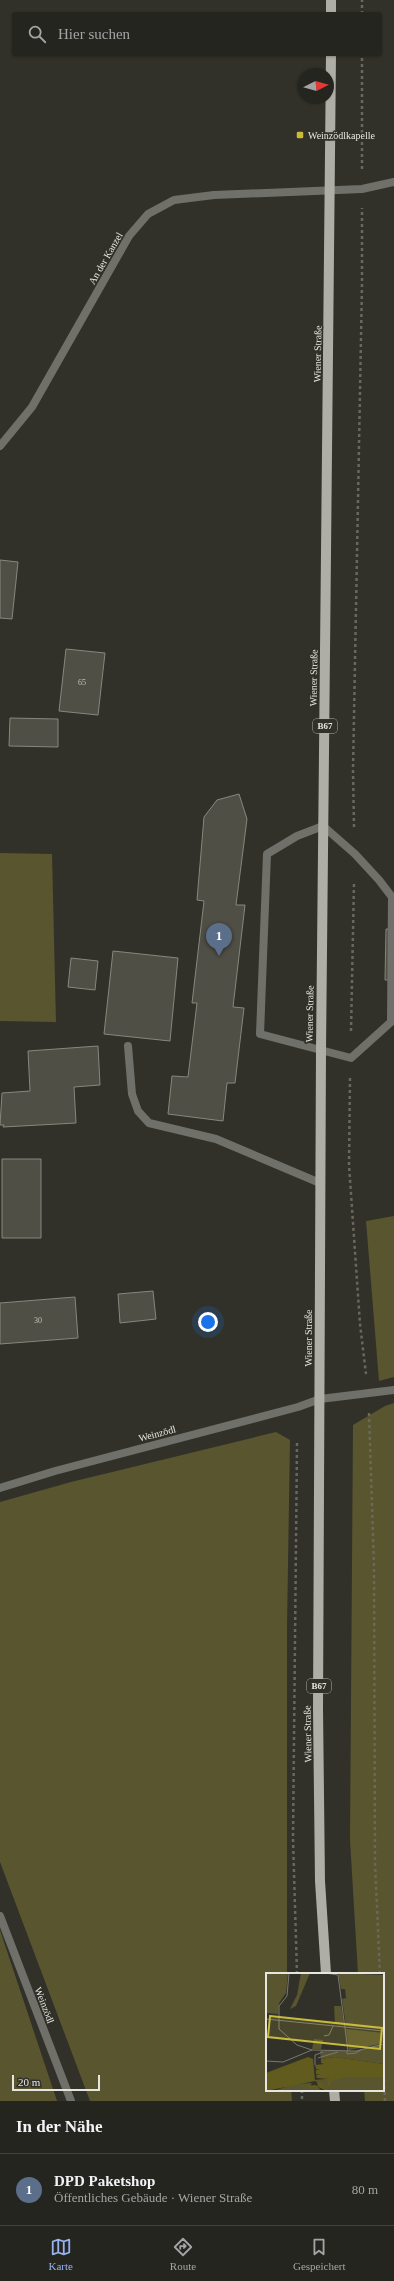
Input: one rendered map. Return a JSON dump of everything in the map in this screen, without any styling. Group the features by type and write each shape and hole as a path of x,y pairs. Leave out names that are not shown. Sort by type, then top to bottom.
{"main road":[{"path":"331,0 331,12"},
{"name":"Wiener Straße","path":"326,1973 320,1873 320,1051 331,191 331,56"},
{"path":"334,2091 335,2101"}],"street":[{"name":"An der Kanzel","path":"0,446 32,407 129,236 148,214 174,200 214,195 362,189 394,182"},
{"path":"323,826 355,854 379,880 392,897 391,1022 351,1058 260,1034 267,854 296,836 323,826"},
{"path":"128,1046 132,1094 138,1110 149,1123 216,1140 320,1183"},
{"path":"369,1392 394,1390"},
{"name":"Weinzödl","path":"0,1488 55,1471 298,1407 320,1399 369,1392"},
{"name":"Weinzödl","path":"0,1916 71,2101"}],"path":[{"path":"362,0 362,12"},
{"path":"362,56 362,292 353,770 355,854 349,1165 360,1324 369,1392 374,1566 375,1862 380,1973"},
{"path":"297,1442 293,1838 297,1973"},
{"path":"384,2078 385,2101"}],"shaded area":[{"path":"0,853 52,854 56,1022 0,1021"},
{"path":"394,1216 394,1377 379,1381 366,1221"},
{"path":"394,1403 394,2101 365,2101 364,2091 384,2091 384,1973 358,1973 350,1840 353,1425 385,1406"},
{"path":"276,1432 290,1440 287,1626 287,1973 266,1973 266,2091 291,2091 292,2101 90,2101 0,1862 0,1502 71,1482"},
{"path":"0,1930 57,2101 0,2101"}],"building":[{"path":"0,560 18,562 12,619 0,618"},
{"path":"66,649 105,653 98,715 59,711"},
{"path":"10,718 58,719 58,747 9,746"},
{"path":"239,794 247,819 236,905 245,905 233,1007 244,1008 235,1083 227,1083 223,1121 168,1114 172,1076 188,1077 197,1003 192,1003 204,901 197,900 204,817 217,800"},
{"path":"386,929 394,929 394,980 385,980"},
{"path":"113,951 178,958 170,1041 104,1034"},
{"path":"71,958 98,961 95,990 68,987"},
{"path":"98,1046 100,1085 74,1087 76,1123 3,1127 4,1125 0,1125 2,1093 30,1091 28,1051"},
{"path":"2,1159 41,1159 41,1238 2,1238"},
{"path":"153,1291 156,1319 120,1323 118,1294"},
{"path":"75,1297 78,1338 0,1344 0,1303"}],"place":[{"name":"Weinzödlkapelle","path":"300,135"},
{"name":"DPD Paketshop","path":"219,956"}]}
